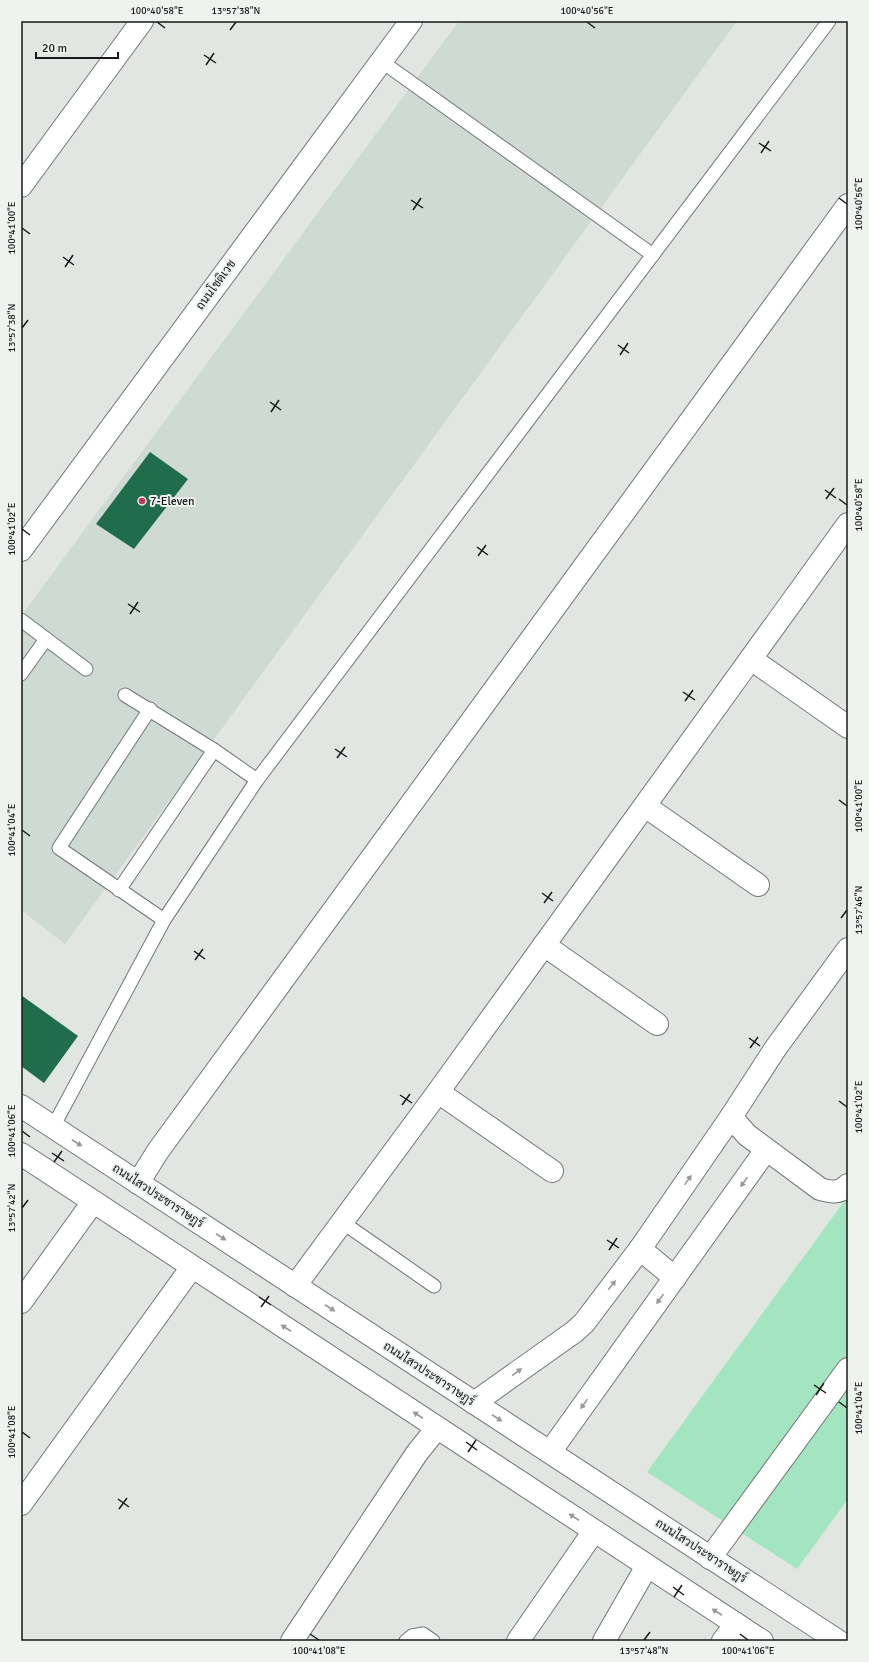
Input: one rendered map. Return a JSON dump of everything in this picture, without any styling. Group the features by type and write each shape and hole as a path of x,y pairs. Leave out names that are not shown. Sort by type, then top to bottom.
{"street":[{"path":"21,186 142,21"},
{"name":"ถนนโชติเวช","path":"21,550 411,21"},
{"path":"138,1183 158,1150 848,205"},
{"path":"295,1286 438,1092 848,524"},
{"path":"751,659 848,727"},
{"path":"645,806 758,885"},
{"path":"544,945 657,1024"},
{"path":"474,1403 574,1332 584,1323 640,1249 731,1117 775,1049 848,949"},
{"path":"438,1092 552,1171"},
{"name":"ถนนไสวประชาราษฎร์","path":"21,1106 838,1641"},
{"path":"731,1117 747,1135 820,1189 831,1192 839,1191 848,1184"},
{"path":"550,1452 676,1278 766,1150"},
{"path":"21,1154 647,1566 729,1632 762,1641"},
{"path":"21,1302 93,1202"},
{"path":"640,1249 676,1278"},
{"path":"21,1504 192,1267"},
{"path":"710,1558 848,1369"},
{"path":"292,1641 417,1453 438,1428"},
{"path":"518,1641 594,1531"},
{"path":"604,1641 647,1566"}],"lane":[{"path":"53,1127 164,920 257,780 830,21"},
{"path":"381,61 653,255"},
{"path":"21,620 86,669"},
{"path":"21,674 46,639"},
{"path":"125,695 150,709 214,750 257,780"},
{"path":"150,709 59,848 164,920"},
{"path":"119,890 214,750"},
{"path":"342,1222 434,1286"},
{"path":"406,1641 412,1636 423,1634 433,1641"}],"shaded area":[{"path":"459,21 737,21 65,944 21,910 21,616"}],"green space":[{"path":"848,1196 848,1499 797,1569 647,1472"}],"building":[{"name":"7-Eleven","path":"150,452 188,479 134,549 96,524"},
{"path":"21,995 78,1036 44,1083 21,1066"}],"place":[{"name":"7-Eleven","path":"142,501"}]}
